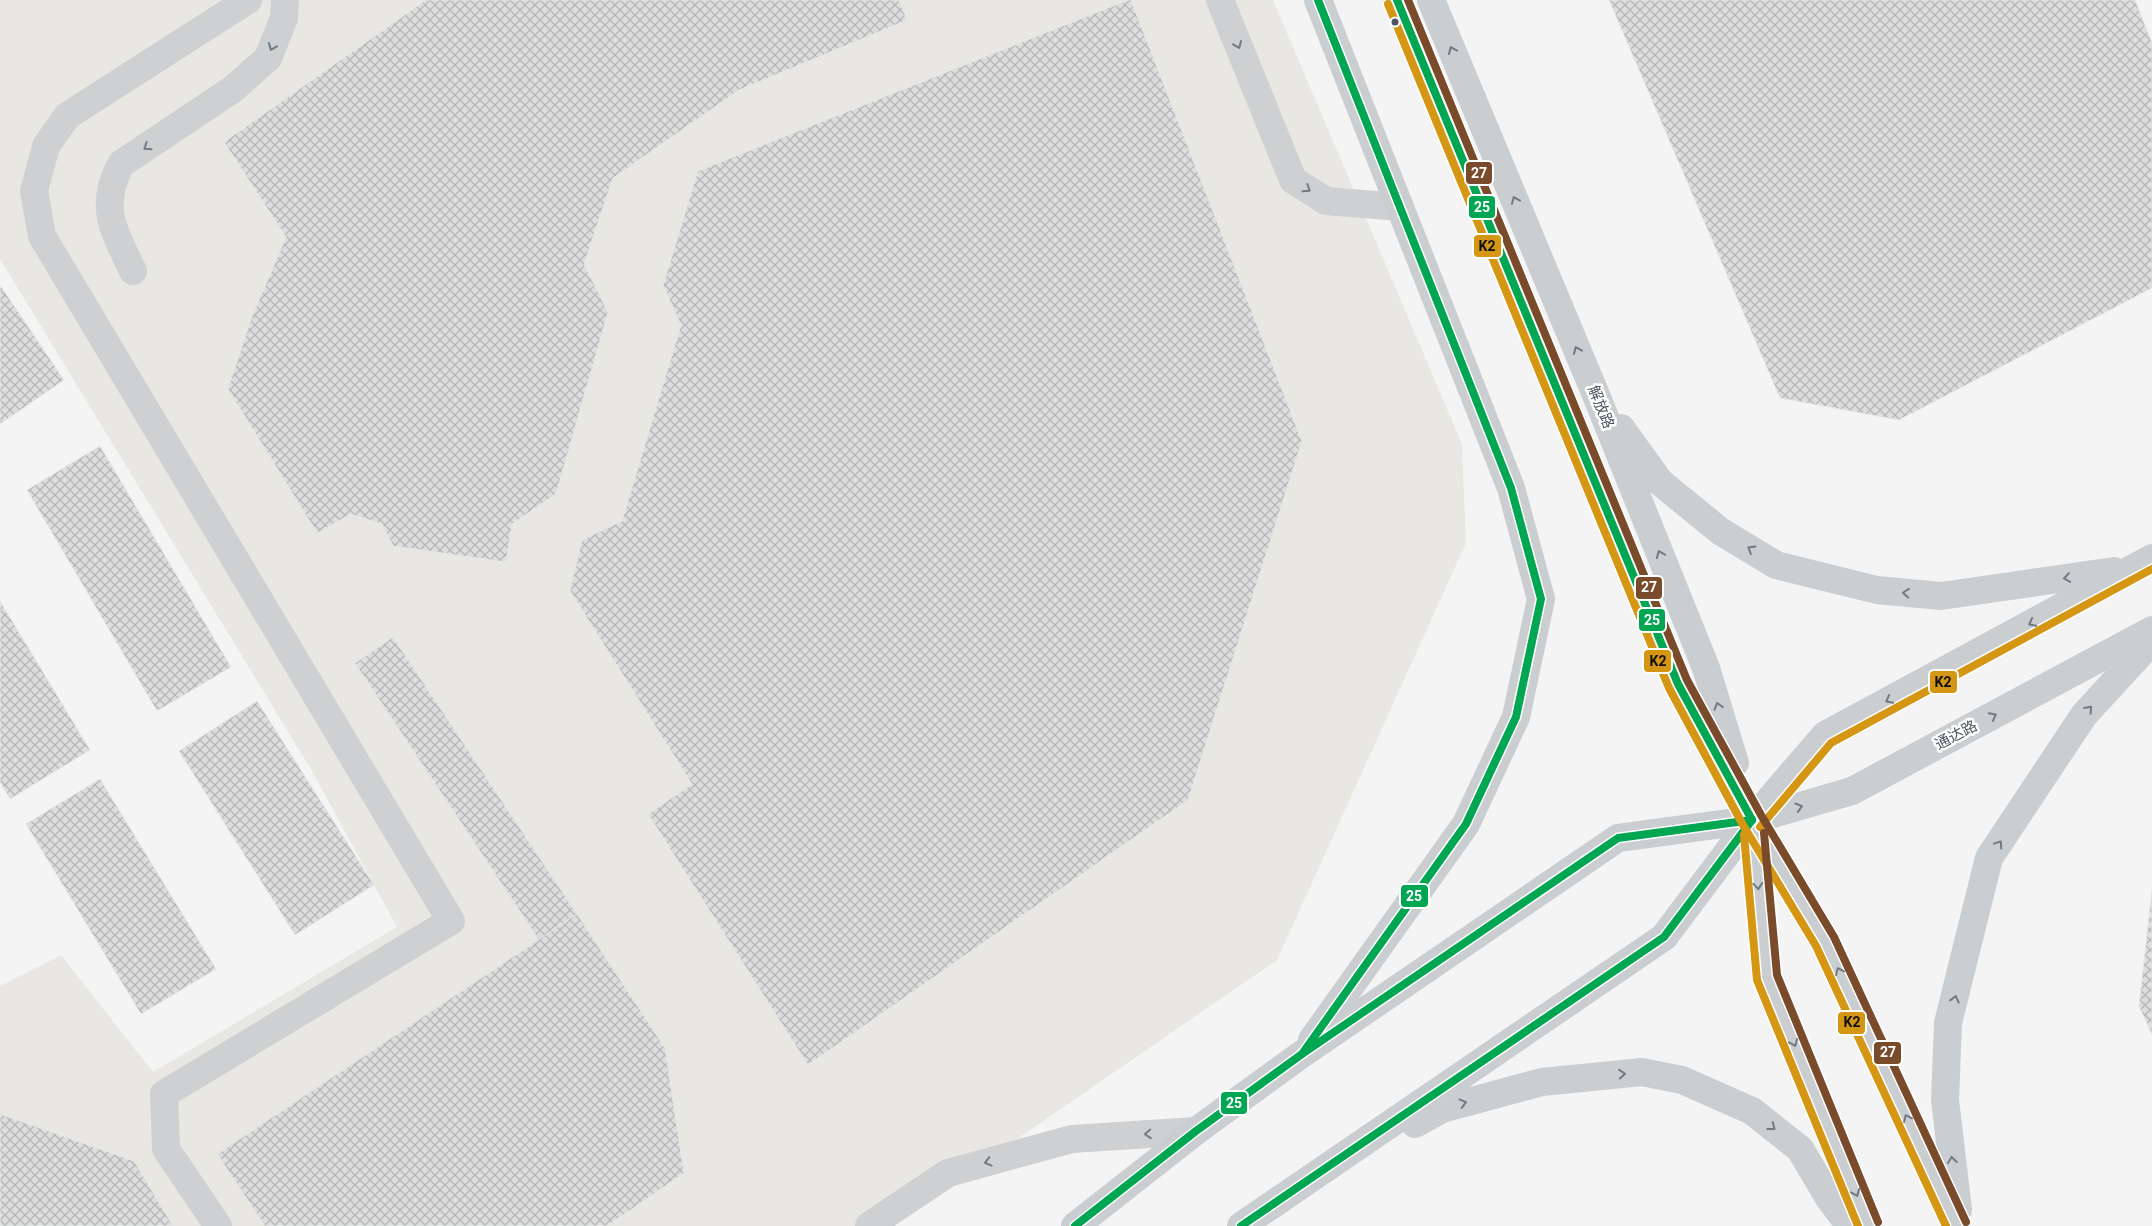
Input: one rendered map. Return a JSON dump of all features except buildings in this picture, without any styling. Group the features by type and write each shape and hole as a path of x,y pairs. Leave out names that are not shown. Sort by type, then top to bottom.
{"main road":[{"path":"1302,1054 1466,824 1516,717 1541,599 1511,488 1318,0"},
{"name":"解放路","path":"1397,0 1678,684 1752,820 1825,942 1959,1226"},
{"name":"解放路","path":"1431,0 1596,395 1706,668 1752,820 1767,977 1870,1226"},
{"path":"1596,395 1660,482 1720,531 1776,564 1877,590 1941,596 2142,563"},
{"path":"1241,1226 1664,937 1752,820 1825,735 2142,563"},
{"name":"通达路","path":"1075,1226 1196,1131 1302,1054 1618,838 1752,820 1852,791 2152,630"},
{"path":"1959,1226 1945,1100 1948,1023 1989,858 2084,715 2152,641"},
{"path":"1295,1189 1442,1109 1542,1082 1642,1072 1682,1080 1752,1111 1800,1149 1850,1226"}],"lane":[{"path":"218,1226 166,1149 164,1094 451,920 42,236 34,191 46,146 67,116 248,0"},
{"path":"133,271 114,230 109,208 111,183 121,164 232,89 268,58 284,18 285,0"},
{"path":"1220,0 1293,180 1326,201 1400,207"},
{"path":"869,1226 948,1173 1072,1140 1196,1131"}],"shaded area":[{"path":"0,0 1273,0 1462,444 1466,543 1277,960 891,1226 0,1226 0,986 61,955 153,1072 397,927 312,771 0,259"}],"transit line":[{"name":"25","path":"1302,1054 1466,824 1516,717 1541,599 1511,488 1318,0"},
{"name":"25","path":"1397,0 1678,684 1752,820"},
{"name":"27","path":"1408,0 1687,680 1761,815 1834,937 1966,1222"},
{"name":"K2","path":"1388,4 1669,688 1743,825 1816,946 1946,1226"},
{"name":"K2","path":"1760,827 1831,743 2152,569"},
{"name":"25","path":"1075,1226 1196,1131 1302,1054 1618,838 1752,820"},
{"name":"25","path":"1241,1226 1664,937 1752,820"},
{"name":"27","path":"1764,833 1777,975 1878,1222"},
{"name":"K2","path":"1744,835 1757,980 1858,1226"}]}
